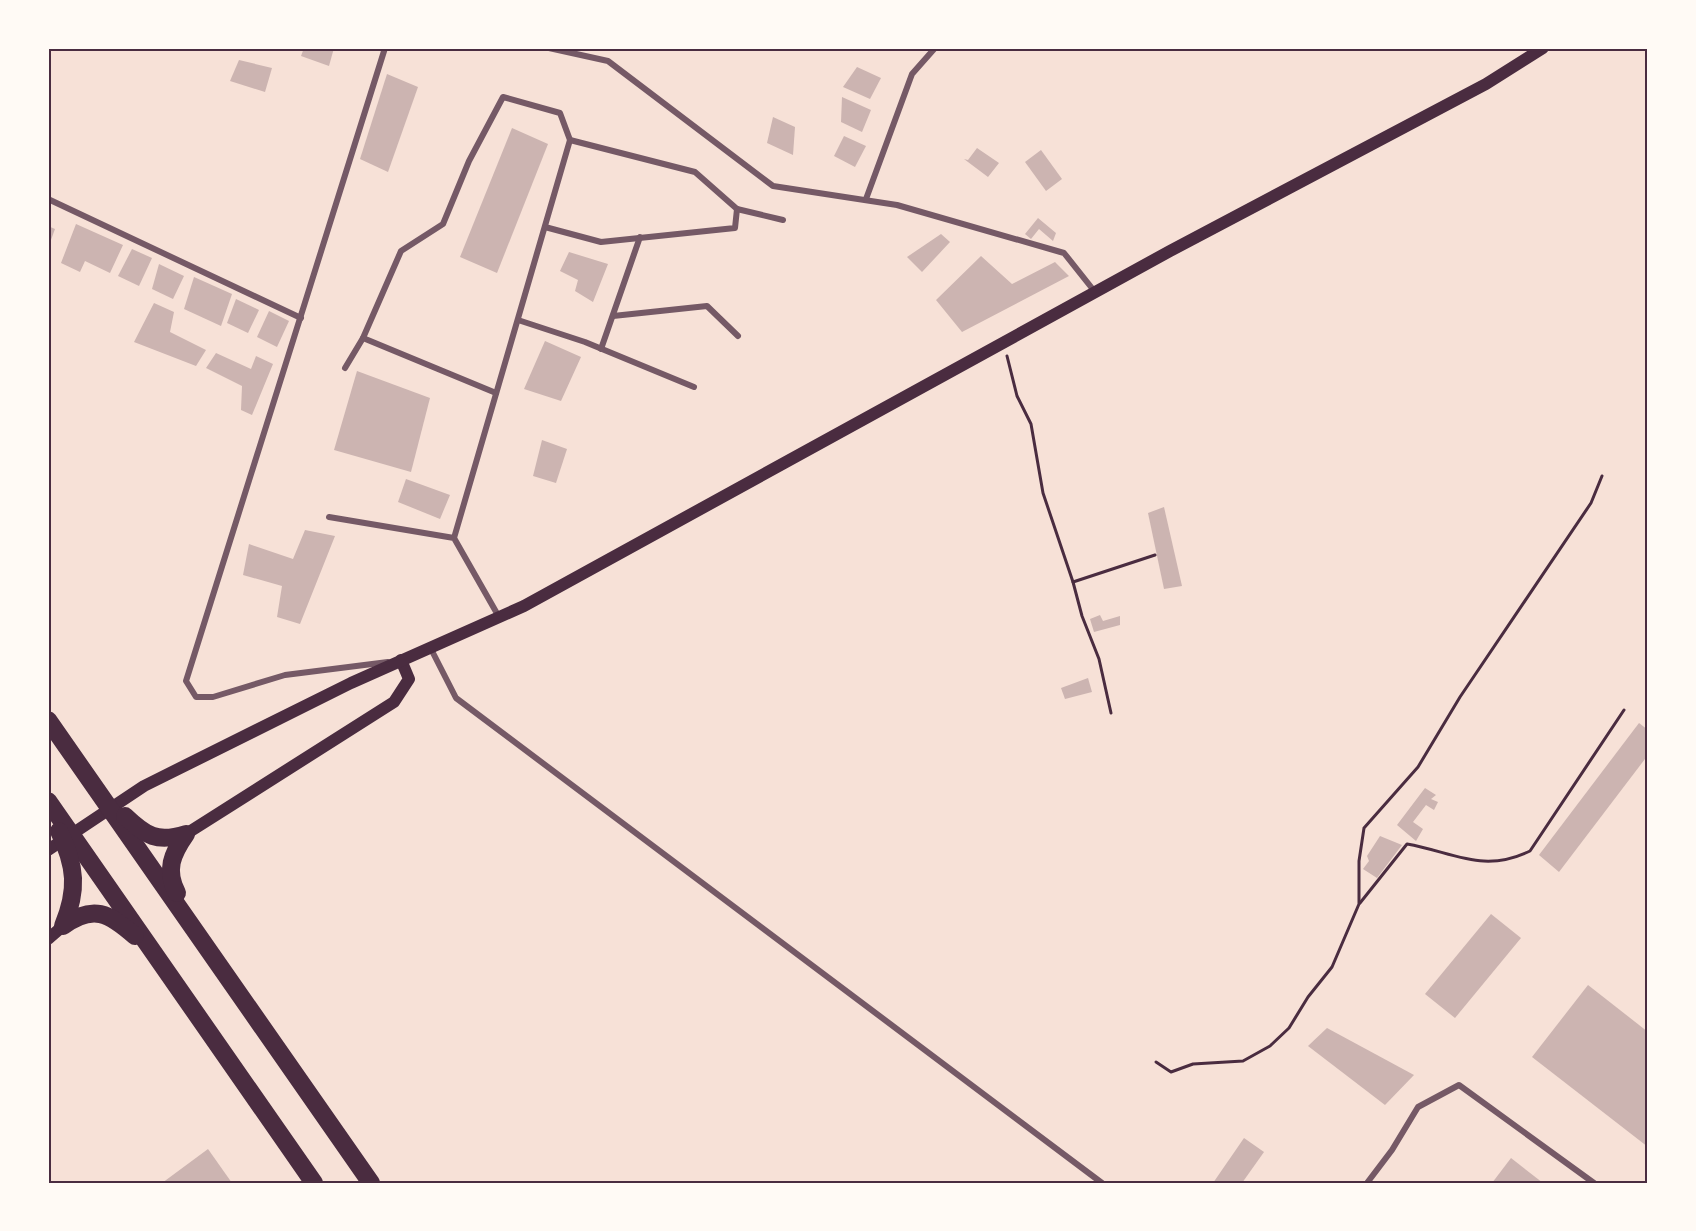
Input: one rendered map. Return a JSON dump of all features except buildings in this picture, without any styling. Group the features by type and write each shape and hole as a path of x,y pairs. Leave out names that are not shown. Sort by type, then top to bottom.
{"highway":[{"path":"48,720 196,929 371,1183"},
{"path":"97,789 140,830 157,838 169,839 186,834"},
{"path":"48,801 314,1183"},
{"path":"48,808 71,856 74,884 72,905 63,926"},
{"path":"186,834 169,863 172,883 196,929"},
{"path":"63,926 78,914 106,914 119,922 157,956"}],"main road":[{"path":"48,850 144,786 401,660 524,606 1095,292 1486,84 1543,48"},
{"path":"186,834 393,702 409,679 401,660"},
{"path":"48,939 63,926"}],"street":[{"path":"385,48 186,681 196,697 213,697 285,675 401,660"},
{"path":"549,48 608,61 773,186 866,199 1064,253 1095,292"},
{"path":"866,199 912,74 935,48"},
{"path":"345,368 363,338 401,251 443,224 469,161 503,97 560,113 570,140 454,538 499,617"},
{"path":"570,140 696,172 737,209 783,220"},
{"path":"48,199 301,318"},
{"path":"545,227 601,242 735,228 737,209"},
{"path":"601,349 640,237"},
{"path":"613,316 707,306 738,336"},
{"path":"518,320 601,349 694,387"},
{"path":"363,338 496,393"},
{"path":"329,517 454,538"},
{"path":"430,647 456,698 1102,1183"},
{"path":"1367,1183 1392,1150 1418,1107 1459,1085 1594,1183"}],"path":[{"path":"1002,343 1017,396 1031,424 1043,493 1082,616 1099,659 1111,713"},
{"path":"1359,904 1359,861 1364,828 1418,767 1460,697 1591,503 1602,476"},
{"path":"1073,582 1155,555"},
{"path":"1156,1062 1171,1072 1193,1064 1243,1061 1270,1046 1288,1028 1332,967 1359,904 1407,844 1433,848 1450,857 1483,861 1510,861 1530,851 1624,710"}]}
